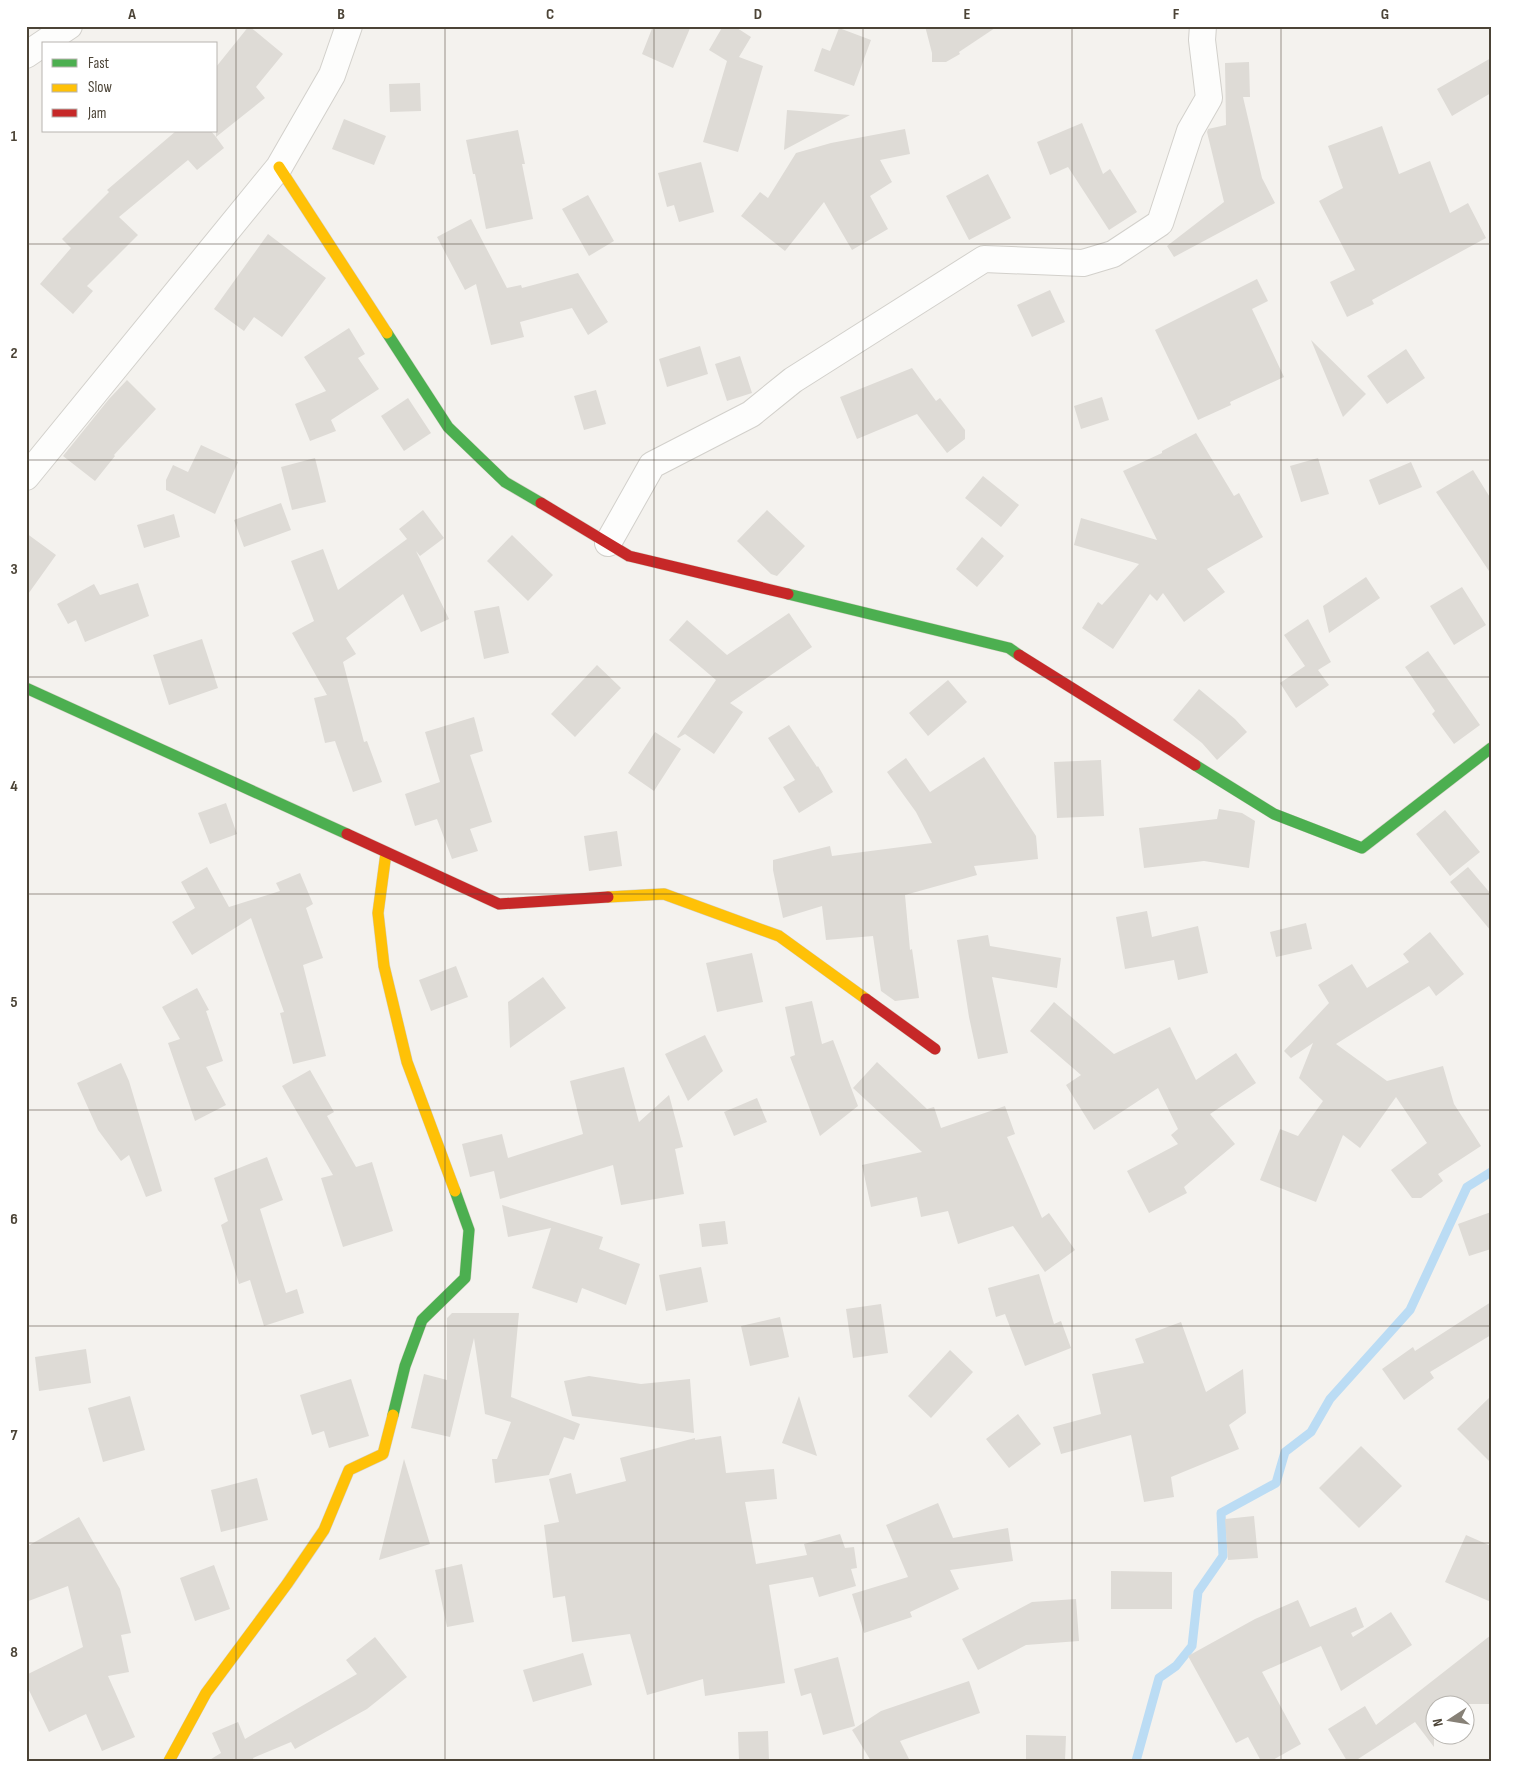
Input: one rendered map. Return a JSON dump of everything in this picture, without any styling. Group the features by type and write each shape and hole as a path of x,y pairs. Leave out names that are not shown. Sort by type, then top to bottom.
{"street":[{"path":"45,42 69,26"},
{"path":"26,477 279,168 332,76 349,26"},
{"path":"608,543 652,464 751,414 793,380 984,259 1083,262 1113,254 1160,223 1190,131 1209,98 1202,26"},
{"path":"26,55 42,44"},
{"path":"279,168 448,427 505,482 629,556 1010,648 1274,814 1362,848 1491,748"},
{"path":"26,688 499,904 664,894 779,936 935,1049"},
{"path":"169,1761 206,1693 287,1584 324,1530 349,1470 383,1454 405,1366 422,1320 465,1278 469,1230 407,1062 384,966 378,913 386,853"}],"building":[{"path":"249,26 283,54 256,87 265,98 216,137 216,132 218,132 218,65"},
{"path":"653,26 691,26 673,68 642,54"},
{"path":"723,26 734,26 751,37 739,57 763,66 738,152 703,142 727,61 709,50"},
{"path":"925,26 998,26 946,62 932,62 932,53"},
{"path":"839,28 871,40 854,86 814,71 822,48 830,51"},
{"path":"1491,58 1491,93 1452,116 1437,89"},
{"path":"1249,62 1250,97 1243,97 1262,178 1275,203 1174,257 1167,246 1224,202 1207,132 1208,129 1226,125 1225,63"},
{"path":"420,83 421,111 390,112 389,84"},
{"path":"787,110 850,115 784,150"},
{"path":"344,119 386,136 374,165 332,149"},
{"path":"1082,123 1103,174 1110,169 1137,212 1109,230 1068,167 1050,175 1037,142"},
{"path":"1382,126 1399,174 1430,161 1450,213 1468,203 1486,238 1372,300 1374,304 1347,317 1330,282 1355,270 1319,201 1343,188 1328,146"},
{"path":"905,129 910,154 880,160 892,182 870,196 888,229 852,250 824,202 785,251 741,216 760,192 768,198 796,153 831,143"},
{"path":"518,130 525,164 522,164 533,219 486,229 466,140"},
{"path":"175,132 212,132 224,148 197,170 188,160 119,217 138,235 87,286 93,291 73,314 40,284 71,248 62,239 109,192 107,190"},
{"path":"701,162 714,212 679,222 674,205 667,207 658,173"},
{"path":"988,174 1011,218 969,240 946,196"},
{"path":"588,195 614,241 589,256 562,209"},
{"path":"471,219 507,288 521,285 522,288 578,273 608,322 588,335 572,308 520,322 524,337 491,345 476,284 465,290 437,237"},
{"path":"268,234 326,278 282,337 254,317 244,331 214,309"},
{"path":"1257,279 1268,301 1252,309 1284,377 1230,402 1231,405 1198,420 1155,330"},
{"path":"1050,290 1065,322 1032,337 1017,305"},
{"path":"349,328 365,354 358,358 379,389 331,420 336,431 310,441 295,404 326,391 304,357"},
{"path":"1311,340 1366,394 1343,417"},
{"path":"700,346 708,374 667,387 659,359"},
{"path":"1406,349 1425,378 1387,404 1367,376"},
{"path":"740,356 752,393 727,401 715,364"},
{"path":"912,368 936,401 940,398 965,430 965,439 947,453 917,414 857,439 840,397"},
{"path":"127,380 156,409 114,455 95,481 63,456 109,399"},
{"path":"596,390 606,424 584,430 574,396"},
{"path":"1102,397 1109,420 1081,429 1074,406"},
{"path":"408,398 431,433 404,451 381,416"},
{"path":"1196,433 1234,496 1239,493 1263,537 1207,569 1225,592 1184,622 1163,593 1157,601 1150,594 1113,649 1082,628 1098,602 1102,605 1139,564 1074,545 1081,518 1157,540 1123,471 1162,453 1162,451"},
{"path":"201,445 238,462 215,514 166,490 166,480 173,465 188,472"},
{"path":"315,458 326,502 292,510 281,467"},
{"path":"1318,458 1329,494 1301,502 1290,466"},
{"path":"1411,462 1422,487 1379,505 1369,480"},
{"path":"1473,470 1491,499 1491,574 1436,492"},
{"path":"983,476 1019,505 1001,527 965,498"},
{"path":"281,503 291,530 244,547 234,520"},
{"path":"423,510 444,538 420,556 416,551 449,619 421,632 403,594 346,638 356,654 343,662 364,742 367,741 382,782 353,792 335,741 325,743 314,698 327,695 292,633 314,621 291,561 323,549 338,590 407,539 399,529"},
{"path":"767,510 805,546 777,576 771,574 737,541"},
{"path":"174,514 180,537 144,548 137,525"},
{"path":"26,533 56,555 26,597"},
{"path":"512,535 553,575 528,601 487,561"},
{"path":"982,537 1004,556 977,587 956,569"},
{"path":"1366,577 1380,598 1329,633 1323,606"},
{"path":"138,583 149,616 85,642 76,620 68,624 57,604 94,584 100,595"},
{"path":"1462,587 1486,625 1454,645 1430,606"},
{"path":"499,606 509,653 484,659 474,611"},
{"path":"789,613 812,647 730,703 743,712 714,754 685,734 678,738 716,680 669,640 687,620 727,655"},
{"path":"1308,619 1331,662 1318,670 1329,685 1296,708 1280,683 1305,666 1284,635"},
{"path":"202,639 218,688 169,705 153,655"},
{"path":"1428,651 1480,725 1454,744 1432,714 1435,711 1405,667"},
{"path":"597,665 621,688 575,737 551,714"},
{"path":"948,680 967,702 928,736 909,713"},
{"path":"1199,689 1235,719 1247,732 1217,760 1202,743 1173,720"},
{"path":"474,717 483,751 470,755 492,822 470,829 478,851 452,859 437,819 415,826 405,794 440,782 425,732"},
{"path":"789,725 818,766 833,792 799,813 783,787 795,780 768,738"},
{"path":"655,732 681,749 654,791 628,773"},
{"path":"984,757 1036,836 1038,859 974,866 977,875 905,895 910,950 912,949 919,998 895,1001 881,991 873,936 826,940 822,906 783,918 773,870 773,860 830,846 832,856 932,843 916,812 887,772 906,758 930,792"},
{"path":"1101,760 1104,816 1057,818 1054,762"},
{"path":"226,803 237,834 210,844 198,813"},
{"path":"1219,809 1242,813 1255,821 1249,868 1204,861 1144,868 1139,828 1217,819"},
{"path":"1445,810 1480,852 1450,876 1416,834"},
{"path":"617,831 622,866 589,871 584,836"},
{"path":"207,867 229,907 280,891 276,883 300,873 313,904 306,908 323,958 303,965 326,1056 293,1064 280,1013 284,1012 251,918 192,955 172,922 195,908 181,882"},
{"path":"1468,867 1491,894 1491,931 1450,882"},
{"path":"1147,911 1152,937 1198,926 1208,973 1178,980 1174,960 1125,969 1116,917"},
{"path":"1306,923 1312,949 1276,957 1270,932"},
{"path":"1430,932 1464,974 1436,996 1429,986 1336,1044 1387,1081 1443,1066 1454,1104 1481,1146 1438,1174 1443,1181 1421,1198 1412,1198 1391,1170 1427,1143 1396,1097 1360,1148 1343,1135 1316,1202 1260,1180 1280,1129 1298,1136 1323,1101 1299,1078 1313,1043 1291,1058 1284,1051 1329,1003 1318,985 1352,964 1367,988 1409,962 1403,954"},
{"path":"988,935 990,946 1061,958 1057,988 992,977 1008,1053 978,1059 969,1017 957,940"},
{"path":"752,953 763,1002 717,1012 706,963"},
{"path":"456,966 468,997 431,1011 419,980"},
{"path":"543,977 566,1008 510,1048 508,1002"},
{"path":"197,988 209,1010 206,1011 223,1061 206,1067 226,1105 195,1121 168,1043 180,1039 162,1007"},
{"path":"812,1001 822,1044 833,1040 858,1106 820,1136 790,1057 795,1055 785,1007"},
{"path":"1054,1002 1114,1054 1170,1027 1196,1080 1236,1053 1256,1083 1210,1114 1235,1144 1184,1187 1187,1193 1149,1213 1127,1171 1178,1144 1171,1135 1178,1129 1158,1088 1094,1130 1066,1085 1081,1075 1030,1031"},
{"path":"705,1035 723,1071 688,1101 665,1054"},
{"path":"877,1062 927,1109 934,1107 941,1128 1005,1106 1015,1134 1007,1137 1042,1218 1049,1213 1075,1250 1045,1272 1013,1226 958,1244 948,1211 921,1217 917,1197 871,1207 862,1165 922,1152 853,1088"},
{"path":"121,1063 129,1081 162,1191 146,1197 129,1155 121,1161 98,1130 77,1083"},
{"path":"624,1067 639,1122 669,1095 683,1147 675,1149 684,1194 621,1205 613,1165 500,1199 494,1171 470,1177 462,1144 502,1134 508,1158 583,1134 570,1081"},
{"path":"310,1070 334,1112 327,1116 356,1167 372,1162 393,1231 343,1247 321,1178 333,1175 282,1086"},
{"path":"757,1098 767,1122 734,1136 724,1112"},
{"path":"267,1157 283,1200 260,1209 286,1293 297,1289 304,1313 264,1326 250,1280 239,1284 221,1225 228,1221 214,1178"},
{"path":"502,1205 603,1237 599,1249 640,1264 626,1305 582,1288 577,1303 532,1288 551,1228 508,1237"},
{"path":"1491,1212 1491,1249 1469,1256 1458,1224"},
{"path":"725,1221 728,1244 702,1247 699,1224"},
{"path":"701,1267 708,1302 666,1311 659,1275"},
{"path":"1039,1274 1054,1324 1061,1321 1071,1348 1025,1366 1005,1314 996,1317 988,1288"},
{"path":"1491,1302 1491,1335 1430,1372 1434,1378 1404,1400 1382,1369 1413,1347 1415,1351"},
{"path":"881,1304 888,1353 853,1358 846,1309"},
{"path":"452,1313 519,1313 511,1397 580,1424 574,1440 564,1437 549,1475 495,1483 492,1459 497,1459 511,1422 485,1414 474,1338 450,1437 411,1428 424,1374 447,1380 447,1318"},
{"path":"780,1317 789,1357 750,1366 741,1326"},
{"path":"1181,1322 1206,1392 1243,1369 1246,1413 1229,1425 1239,1449 1171,1477 1174,1497 1144,1502 1131,1435 1061,1454 1053,1427 1101,1414 1092,1374 1144,1363 1135,1339"},
{"path":"86,1349 91,1383 39,1391 35,1357"},
{"path":"950,1350 973,1372 931,1418 908,1396"},
{"path":"589,1376 641,1384 690,1379 694,1433 572,1416 564,1381"},
{"path":"351,1379 369,1436 329,1448 324,1431 312,1435 300,1395"},
{"path":"130,1396 145,1450 103,1462 88,1408"},
{"path":"799,1396 817,1456 782,1443"},
{"path":"1491,1396 1491,1463 1457,1429"},
{"path":"1018,1414 1041,1444 1009,1468 986,1439"},
{"path":"721,1436 726,1473 774,1469 777,1499 745,1502 756,1564 807,1555 804,1544 840,1534 845,1548 854,1547 857,1568 851,1569 856,1586 819,1597 813,1577 769,1585 785,1683 705,1696 703,1679 647,1695 630,1634 572,1642 565,1596 553,1598 544,1525 559,1522 549,1479 571,1473 576,1494 626,1481 620,1458 695,1438 695,1440"},
{"path":"1361,1446 1402,1486 1359,1528 1319,1488"},
{"path":"404,1459 430,1544 379,1560"},
{"path":"257,1478 268,1520 221,1532 211,1490"},
{"path":"938,1503 953,1538 1008,1528 1013,1561 950,1570 959,1589 910,1612 912,1617 864,1633 852,1594 908,1577 886,1525"},
{"path":"1254,1516 1258,1558 1228,1560 1225,1519"},
{"path":"79,1517 120,1589 131,1633 121,1635 129,1672 108,1676 135,1737 102,1751 86,1714 49,1732 26,1684 26,1675 83,1647 68,1586 26,1602 26,1547"},
{"path":"1466,1535 1491,1546 1491,1602 1445,1582"},
{"path":"462,1564 474,1622 447,1627 435,1570"},
{"path":"214,1565 230,1609 195,1621 180,1578"},
{"path":"1111,1571 1172,1572 1172,1609 1111,1609"},
{"path":"1076,1599 1079,1641 1026,1645 978,1670 962,1639 1032,1602"},
{"path":"1298,1600 1310,1627 1356,1607 1364,1627 1351,1633 1353,1637 1391,1612 1412,1645 1341,1691 1321,1646 1262,1672 1301,1744 1271,1761 1261,1761 1248,1737 1236,1743 1188,1656 1255,1619"},
{"path":"1491,1635 1491,1704 1474,1704 1474,1694 1424,1694 1424,1734 1415,1722 1355,1761 1347,1761 1328,1729 1365,1706 1376,1725"},
{"path":"375,1637 407,1677 367,1709 295,1749 291,1742 253,1758 254,1761 208,1761 221,1753 212,1733 238,1722 245,1739 357,1674 346,1660"},
{"path":"583,1653 592,1685 533,1702 523,1670"},
{"path":"838,1657 855,1726 823,1735 811,1693 801,1696 794,1669"},
{"path":"969,1681 980,1713 900,1741 910,1761 871,1761 852,1730 881,1711"},
{"path":"768,1731 769,1761 739,1761 738,1732"},
{"path":"1026,1735 1066,1736 1065,1761 1026,1761"}],"waterway":[{"path":"1136,1761 1159,1678 1176,1666 1192,1646 1198,1592 1223,1556 1221,1513 1276,1483 1285,1452 1311,1432 1330,1399 1410,1310 1467,1187 1491,1172"}],"traffic: fast":[{"path":"387,333 448,427 505,482 541,503"},
{"path":"788,594 1009,648 1019,655"},
{"path":"26,688 347,834"},
{"path":"1195,765 1274,814 1362,848 1491,748"},
{"path":"393,1415 405,1366 422,1320 465,1278 469,1230 455,1191"}],"traffic: slow":[{"path":"279,167 387,333"},
{"path":"386,853 378,913 384,966 407,1062 455,1191"},
{"path":"608,897 664,894 779,936 866,999"},
{"path":"169,1761 206,1693 287,1584 324,1530 349,1470 383,1454 393,1415"}],"traffic: jam":[{"path":"541,503 629,556 788,594"},
{"path":"1019,655 1195,765"},
{"path":"347,834 499,904 608,897"},
{"path":"866,999 935,1049"}]}
